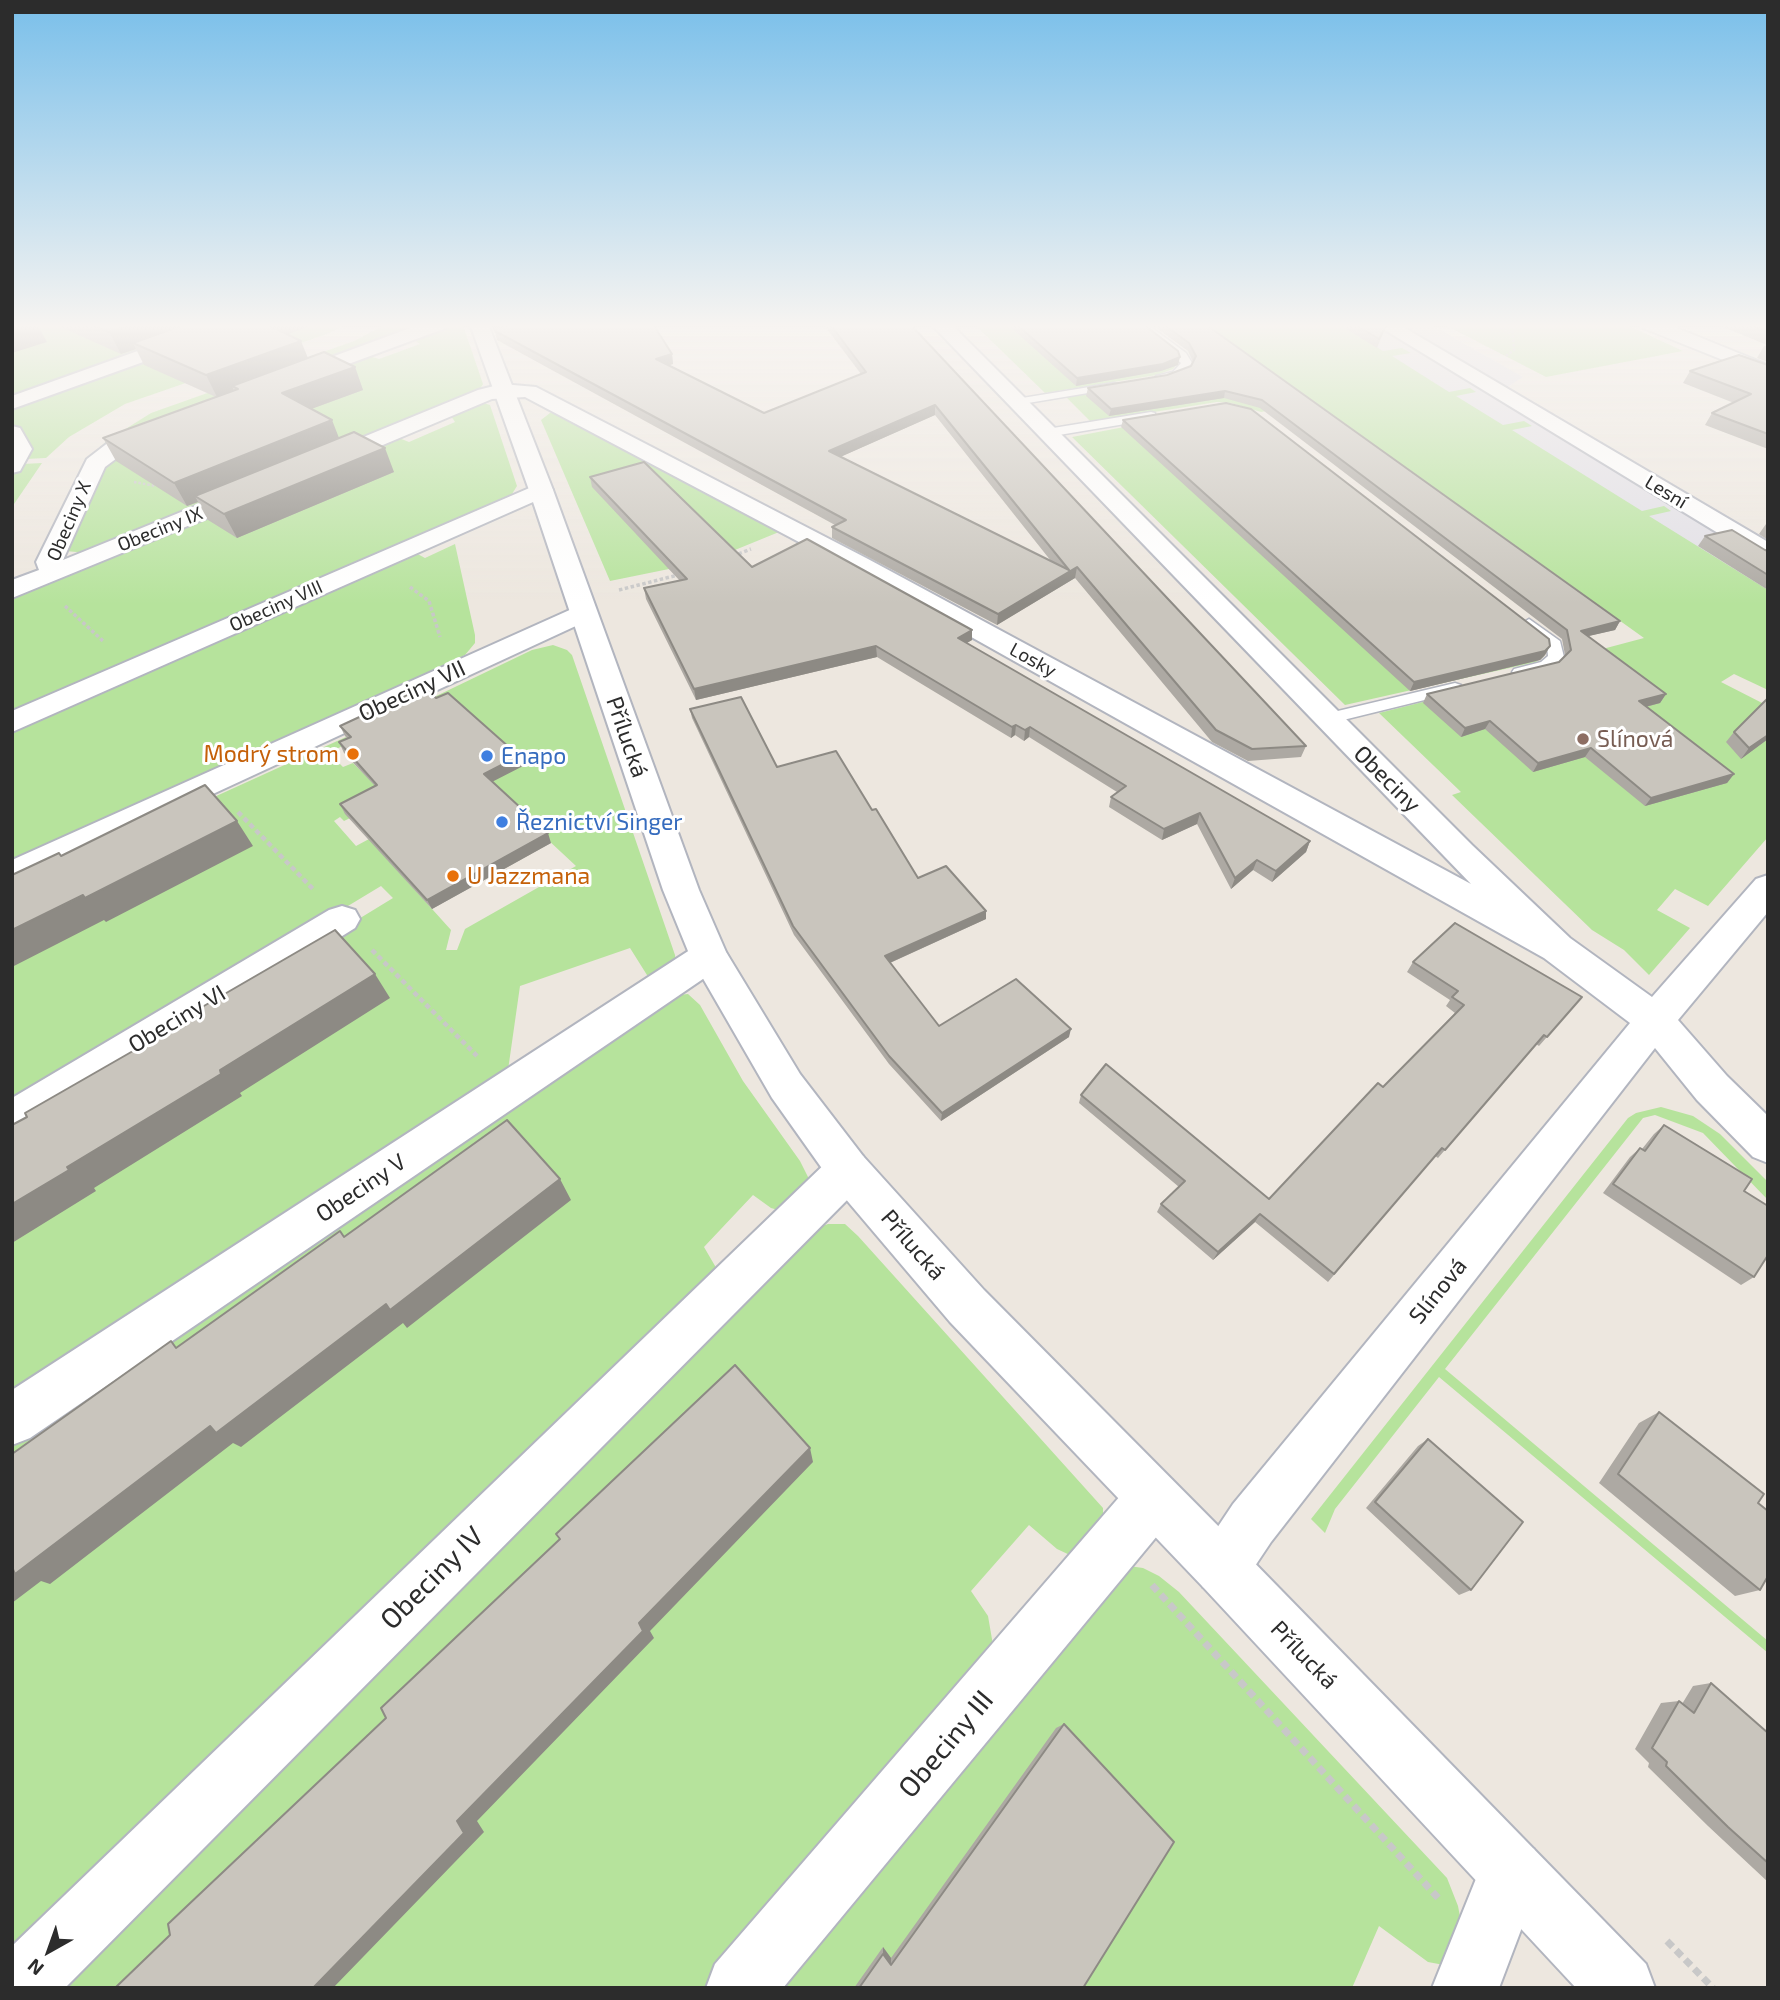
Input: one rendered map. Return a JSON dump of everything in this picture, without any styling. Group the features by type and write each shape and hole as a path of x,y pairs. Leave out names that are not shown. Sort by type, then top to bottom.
{"street":[{"path":"309,467 429,417"},
{"name":"Přílucká","path":"513,417 541,490 599,601 681,890 709,956 786,1086 848,1170 967,1306 1222,1568 1622,1988"},
{"name":"Losky","path":"579,417 793,530 1557,948"},
{"name":"Obeciny","path":"1031,417 1327,719 1557,948 1655,1020 1712,1088 1768,1144"},
{"name":"Lesní","path":"1541,417 1768,553"},
{"name":"Obeciny X","path":"52,573 49,562 95,464 117,447 181,421"},
{"path":"12,433 20,449 12,466"},
{"name":"Obeciny IX","path":"12,590 271,483"},
{"name":"Obeciny VIII","path":"12,723 541,490"},
{"name":"Obeciny VII","path":"12,875 450,673 599,601"},
{"name":"Slínová","path":"1222,1568 1260,1513 1655,1020 1768,888"},
{"name":"Obeciny VI","path":"12,1120 342,919"},
{"name":"Obeciny V","path":"12,1420 709,956"},
{"name":"Obeciny IV","path":"17,1988 848,1170"},
{"name":"Obeciny III","path":"739,1988 1153,1499"},
{"path":"1465,1988 1511,1872"}],"lane":[{"path":"1047,433 1143,417"},
{"path":"1508,675 1547,665 1556,657 1555,644 1512,611"},
{"path":"1327,719 1469,684"}],"path":[{"path":"733,556 793,530"},
{"path":"375,562 429,601 450,673"},
{"path":"52,573 43,586 134,669"},
{"path":"599,601 682,574"},
{"path":"1659,1933 1713,1988"}],"shaded area":[{"path":"1461,417 1555,417 1768,546 1768,608"}],"green space":[{"path":"12,417 102,417 69,437 46,458 26,459 30,449 12,428"},
{"path":"144,417 192,417 91,455 108,440"},
{"path":"205,417 415,417 88,553 65,551 101,468 134,444"},
{"path":"452,417 494,417 517,486 512,494 12,716 12,595 399,438 409,442 455,422"},
{"path":"544,417 568,417 779,532 735,550 669,569 610,581 541,420"},
{"path":"1086,417 1120,417 1091,422"},
{"path":"1175,417 1223,417 1545,653 1536,662 1345,705 1072,437"},
{"path":"1335,417 1491,417 1503,425 1524,421 1532,426 1512,430 1642,511 1664,506 1671,511 1649,516 1768,590 1768,690 1734,674 1721,682 1768,706 1768,837 1708,906 1675,889 1657,910 1690,928 1649,975 1624,950 1592,930 1452,795 1461,792 1379,713 1550,670 1565,659 1644,638"},
{"path":"42,463 12,507 12,476 22,464"},
{"path":"455,544 475,635 475,643 465,655 12,870 12,730 414,552 425,558"},
{"path":"553,645 572,655 675,955 676,966 652,983 630,948 520,986 506,1084 12,1406 12,1131 393,898 381,886 12,1109 12,889 346,737 350,742 329,753 343,767 353,763 389,799 344,821 340,817 334,821 356,846 369,839 451,930 446,950 457,950 465,929 576,866 488,784 430,699 532,650"},
{"path":"688,994 700,1005 743,1081 800,1161 810,1181 785,1212 771,1208 753,1195 704,1247 718,1271 12,1964 12,1435 678,995"},
{"path":"1661,1107 1693,1116 1720,1134 1768,1182 1768,1200 1703,1133 1655,1115 1643,1118 1445,1369 1768,1641 1768,1653 1439,1377 1335,1509 1325,1533 1311,1519 1628,1118 1636,1113"},
{"path":"828,1224 845,1224 858,1236 1103,1508 1103,1531 1072,1556 1057,1549 1029,1525 971,1591 988,1616 993,1645 970,1683 704,1988 43,1988 817,1228"},
{"path":"1129,1566 1143,1568 1159,1576 1179,1592 1447,1878 1458,1906 1462,1927 1444,1965 1428,1962 1379,1926 1352,1988 766,1988"}],"building":[{"path":"160,417 327,417 332,420 174,483 103,438"},
{"path":"655,417 907,417 829,451 1069,570 945,417 998,417 1306,746 1252,749 1216,730 1077,567 998,614 832,527 846,520"},
{"path":"1139,417 1262,417 1549,639 1550,646 1545,651 1414,682 1123,420"},
{"path":"1285,417 1335,417 1620,621 1581,631 1666,694 1639,701 1734,774 1651,798 1591,748 1538,763 1490,721 1465,728 1427,694 1559,662 1571,650 1567,630"},
{"path":"1724,417 1768,417 1768,434"},
{"path":"354,432 385,448 224,514 195,496"},
{"path":"644,462 752,567 807,539 972,630 958,638 1310,841 1276,871 1257,860 1235,878 1200,813 1164,829 1111,797 1126,786 1030,727 1025,730 1016,725 1012,727 876,646 694,689 644,588 687,579 590,477"},
{"path":"1732,530 1768,551 1768,575 1705,536"},
{"path":"424,687 436,698 448,693 519,756 484,774 548,833 427,900 340,804 377,785 339,742 351,737 340,726"},
{"path":"741,697 777,767 836,751 872,810 876,809 918,878 946,866 986,911 885,956 939,1026 1016,979 1071,1029 942,1113 889,1056 793,926 690,709"},
{"path":"1768,698 1768,735 1749,748 1734,732"},
{"path":"205,785 237,821 85,898 83,895 12,930 12,875 59,853 61,856"},
{"path":"1455,923 1582,997 1547,1037 1544,1035 1445,1150 1442,1148 1334,1274 1260,1214 1218,1252 1161,1204 1185,1181 1081,1095 1106,1064 1269,1199 1378,1083 1383,1087 1464,1005 1452,997 1458,991 1413,962"},
{"path":"335,930 375,974 12,1204 12,1125 27,1117 25,1113 180,1024 178,1021"},
{"path":"507,1120 560,1179 390,1310 386,1304 216,1433 210,1426 15,1574 12,1567 12,1454 171,1341 176,1348 340,1231 344,1237"},
{"path":"1664,1125 1752,1179 1744,1191 1768,1206 1768,1255 1754,1277 1613,1184 1640,1148 1645,1151"},
{"path":"735,1365 810,1448 639,1623 643,1631 457,1821 464,1833 313,1988 115,1988 170,1935 168,1924 386,1718 381,1708 560,1539 556,1534"},
{"path":"1659,1412 1764,1494 1758,1503 1768,1511 1768,1576 1760,1590 1618,1474"},
{"path":"1428,1439 1523,1522 1471,1590 1375,1502"},
{"path":"1711,1683 1768,1733 1768,1863 1666,1766 1667,1762 1652,1748 1679,1701 1694,1713"},
{"path":"1064,1724 1174,1842 1083,1988 859,1988 883,1954 891,1965"}],"place":[{"name":"Slínová","path":"1583,739"},
{"name":"Modrý strom","path":"353,754"},
{"name":"Enapo","path":"487,756"},
{"name":"Řeznictví Singer","path":"502,822"},
{"name":"U Jazzmana","path":"453,876"}]}
